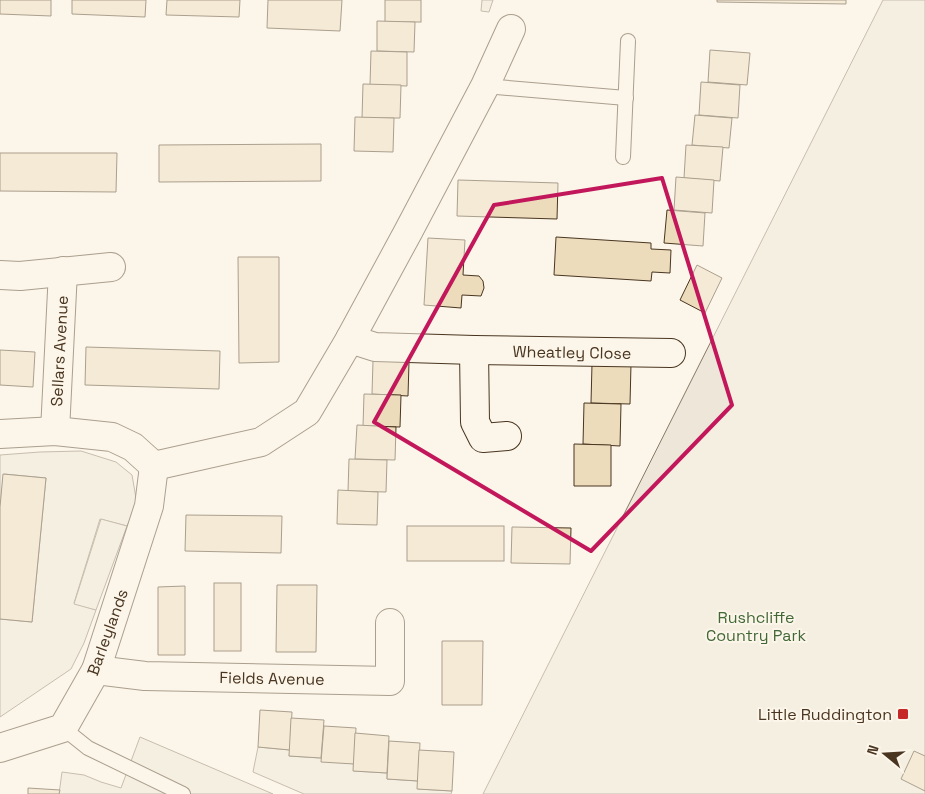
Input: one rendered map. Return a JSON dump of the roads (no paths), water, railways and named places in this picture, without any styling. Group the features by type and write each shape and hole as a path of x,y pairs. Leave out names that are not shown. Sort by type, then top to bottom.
{"street":[{"path":"0,434 55,431 112,437 134,448 154,466 260,442 307,412 350,339 408,232 485,86 511,29"},
{"name":"Sellars Avenue","path":"0,276 20,276 111,267"},
{"name":"Sellars Avenue","path":"55,431 64,271"},
{"name":"Wheatley Close","path":"350,339 375,347 671,353"},
{"path":"474,350 475,422 483,438 507,436"},
{"name":"Barleylands","path":"63,728 96,670 150,506 154,466"},
{"name":"Fields Avenue","path":"96,670 145,676 390,681 390,623"},
{"path":"0,748 63,728"}],"lane":[{"path":"623,157 628,41"},
{"path":"485,86 626,98"},
{"path":"63,728 88,748 183,794"}],"place":[{"name":"Little Ruddington","path":"903,714"}],"park label":[{"name":"Rushcliffe Country Park","path":"756,626"}]}
